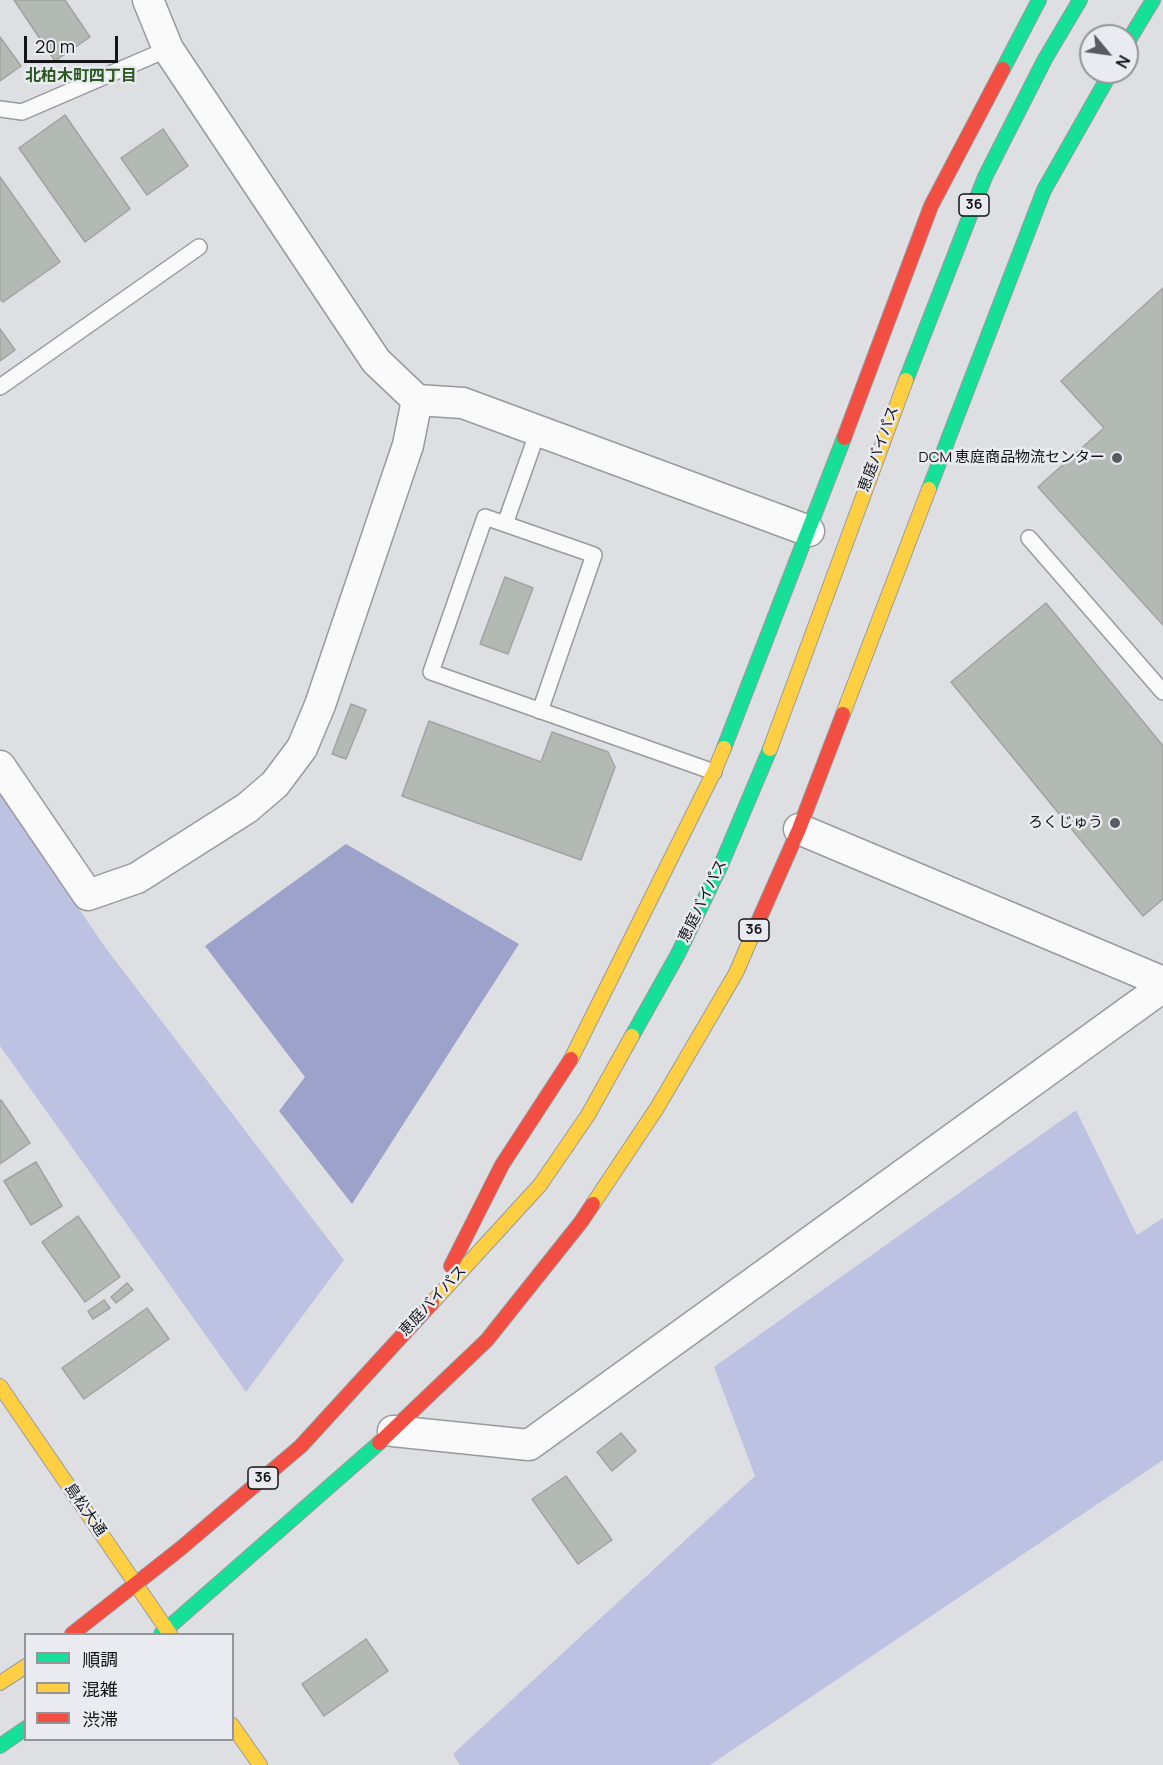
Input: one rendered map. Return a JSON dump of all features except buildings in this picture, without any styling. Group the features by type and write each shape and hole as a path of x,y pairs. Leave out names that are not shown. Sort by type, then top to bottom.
{"main road":[{"path":"434,1300 502,1165 573,1056 714,772 809,531 931,206 1039,0"},
{"name":"恵庭バイパス","path":"75,1633 137,1584 301,1446 540,1185 588,1115 678,954 722,865 766,759 890,420 985,177 1045,58 1080,0"},
{"path":"1138,24 1153,0"},
{"name":"36","path":"166,1633 393,1431 487,1340 581,1222 657,1108 736,973 800,829 1044,190 1104,84"},
{"name":"島松大通","path":"0,1386 137,1584 166,1633"},
{"path":"0,1683 24,1667"},
{"path":"234,1728 260,1765"},
{"path":"0,1746 24,1729"}],"street":[{"path":"148,0 168,50 376,361 417,400 463,403 809,531"},
{"path":"0,766 88,895 137,878 247,808 275,784 302,748 320,705 408,445 417,400"},
{"path":"800,829 1163,982"},
{"path":"393,1431 529,1445 1163,987"}],"lane":[{"path":"0,109 22,112 168,50"},
{"path":"0,387 200,247"},
{"path":"505,524 538,431"},
{"path":"540,711 594,555 485,517 431,672 540,711 714,772"},
{"path":"1029,538 1163,692"}],"shaded area":[{"path":"0,793 105,947 344,1260 246,1392 0,1046"},
{"path":"346,844 519,944 352,1204 279,1111 305,1077 205,946"},
{"path":"1076,1110 1137,1235 1163,1218 1163,1460 710,1765 460,1765 453,1754 755,1476 714,1367"}],"traffic: fast":[{"path":"1003,69 1039,0"},
{"path":"906,380 985,177 1045,59 1080,0"},
{"path":"1138,24 1153,0"},
{"path":"929,489 1044,190 1104,84"},
{"path":"724,748 844,438"},
{"path":"632,1036 678,954 721,865 770,749"},
{"path":"162,1633 379,1443"},
{"path":"0,1746 24,1729"}],"traffic: slow":[{"path":"770,749 906,380"},
{"path":"843,714 929,489"},
{"path":"571,1059 724,748"},
{"path":"593,1204 657,1108 736,973 754,931"},
{"path":"432,1303 540,1185 588,1115 632,1036"},
{"path":"0,1386 169,1633"},
{"path":"0,1683 24,1667"},
{"path":"234,1728 260,1765"}],"traffic: jam":[{"path":"844,438 931,206 1003,69"},
{"path":"754,931 799,829 843,714"},
{"path":"451,1266 502,1165 571,1059"},
{"path":"379,1443 487,1340 593,1204"},
{"path":"73,1633 180,1549 301,1446 432,1303"}],"place":[{"name":"DCM 恵庭商品物流センター","path":"1117,458"},
{"name":"ろくじゅう","path":"1115,823"}],"district":[{"name":"北柏木町四丁目","path":"81,77"}]}
